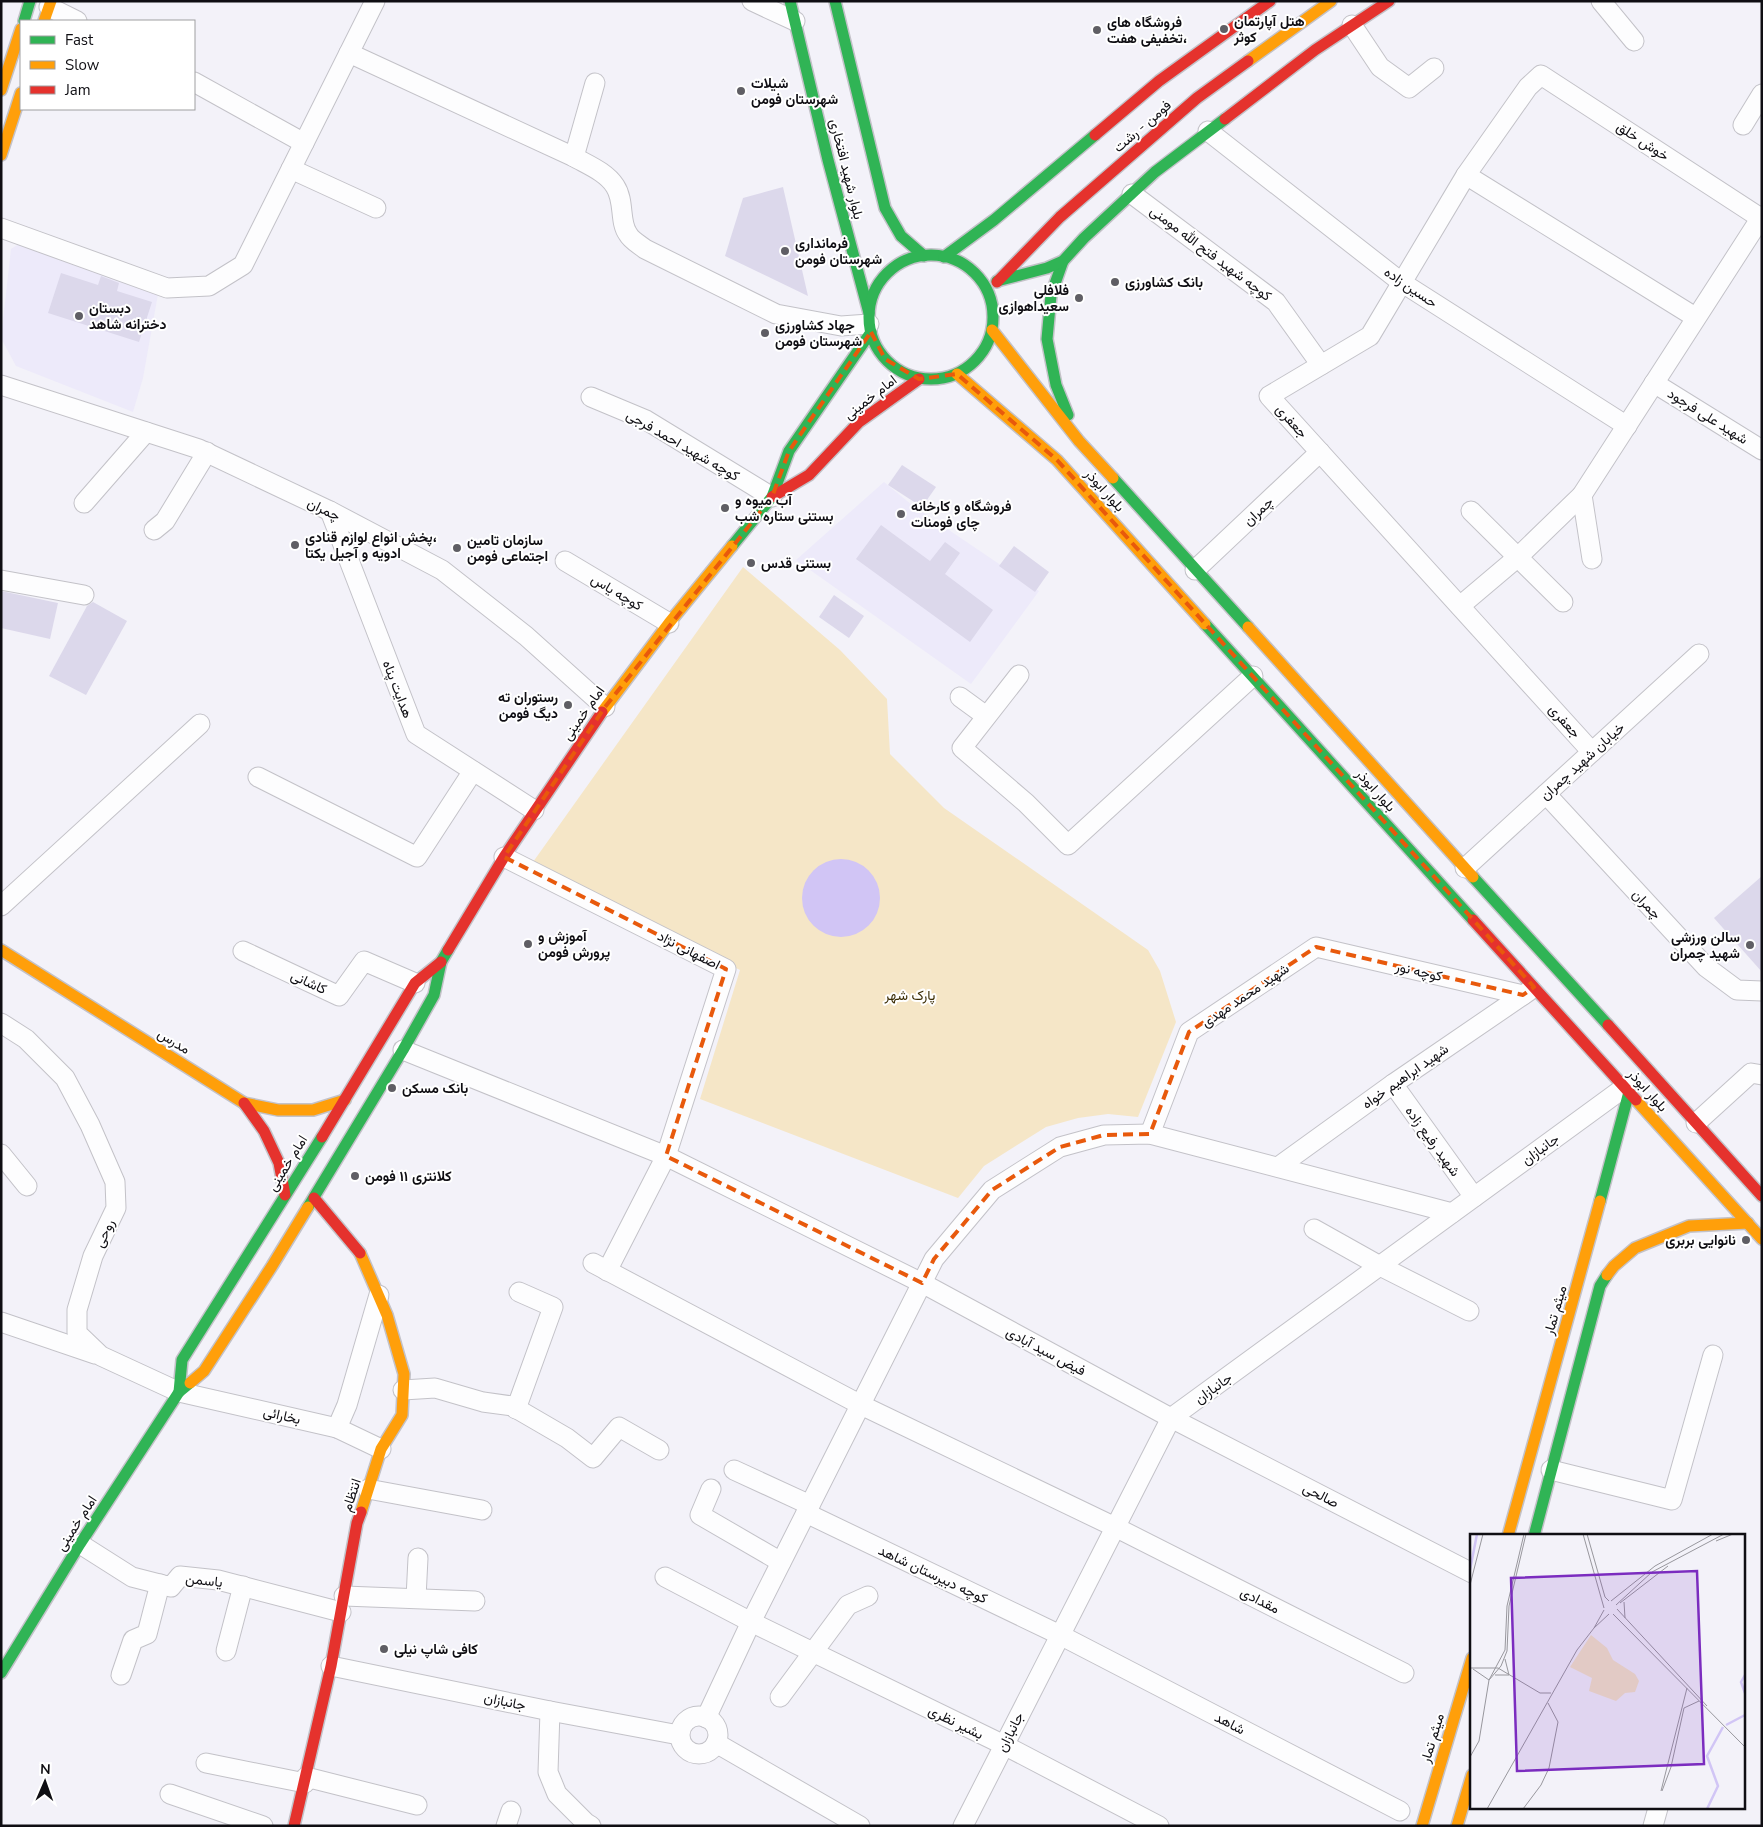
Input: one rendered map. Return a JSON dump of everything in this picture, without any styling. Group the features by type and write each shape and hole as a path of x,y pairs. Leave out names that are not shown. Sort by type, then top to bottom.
{"street":[{"path":"24,20 30,1"},
{"path":"1,228 168,288 209,286 243,265 375,1"},
{"path":"752,1 795,21"},
{"name":"بلوار شهید افتخاری","path":"790,1 870,323"},
{"name":"بلوار شهید افتخاری","path":"835,1 885,208 901,236 924,256"},
{"path":"944,257 994,220 1159,81 1270,1"},
{"name":"فومن - رشت","path":"988,292 1060,217 1197,98 1330,1"},
{"path":"1079,441 1056,385 1047,340 1050,295 1064,262 1084,238 1155,172 1315,50 1389,1"},
{"path":"1601,1 1634,41"},
{"path":"48,10 74,20"},
{"path":"1352,26 1380,67 1409,88 1434,68"},
{"path":"1,90 20,32"},
{"path":"349,53 574,157 602,173 614,184 620,194 624,222 628,234 645,249 776,314 841,326 870,323"},
{"name":"خوش خلق","path":"1528,87 1541,75 1761,217"},
{"path":"195,83 304,143"},
{"path":"574,157 595,83"},
{"name":"جعفری","path":"1528,87 1466,175 1370,336 1269,396 1592,752"},
{"path":"1743,125 1762,94"},
{"path":"1,155 20,96"},
{"name":"حسین زاده","path":"1208,131 1401,282 1627,426"},
{"path":"291,169 376,208"},
{"path":"1466,175 1696,317"},
{"name":"کوچه شهید فتح الله مومنی","path":"1132,194 1276,302 1321,365"},
{"path":"1460,606 1518,557 1582,495 1761,217"},
{"path":"924,256 944,257 962,263 970,269 988,292 993,310 992,330 985,348 973,363 957,374 938,379 919,378 900,372 885,360 874,343 870,323 870,305 877,287 889,272 905,261 924,256"},
{"path":"998,281 1064,262"},
{"name":"امام خمینی","path":"1,1673 80,1544 179,1392 204,1371 314,1198 434,995 441,962 534,810 605,707 669,623 772,497 790,451 870,323"},
{"name":"بلوار ابوذر","path":"992,330 1079,441 1195,570 1454,877 1528,991 1627,1089 1762,1239"},
{"name":"بلوار ابوذر","path":"957,374 1057,460 1253,676 1696,1123 1762,1196"},
{"name":"امام خمینی","path":"772,497 809,475 859,422 919,378"},
{"name":"شهید علی فرجود","path":"1654,383 1762,450"},
{"name":"چمران","path":"1,385 207,452 330,511 442,570 526,636 605,707"},
{"name":"کوچه شهید احمد فرجی","path":"591,397 646,420 772,497"},
{"path":"84,503 146,432"},
{"path":"154,530 165,521 207,452"},
{"name":"چمران","path":"1195,570 1320,452"},
{"path":"1582,495 1592,559"},
{"name":"هدایت پناه","path":"330,511 416,734 534,810"},
{"path":"1471,511 1563,602"},
{"name":"کوچه یاس","path":"565,561 669,623"},
{"path":"1,580 84,595"},
{"name":"خیابان شهید چمران","path":"1454,877 1699,654"},
{"path":"1019,675 962,748 1026,803 1068,845 1253,676"},
{"path":"960,696 986,716"},
{"path":"1,906 200,724"},
{"path":"258,777 417,858 473,771"},
{"name":"چمران","path":"1546,794 1706,967 1737,990 1762,991"},
{"name":"اصفهانی نژاد","path":"504,857 726,969 666,1156"},
{"name":"کوچه نور","path":"1316,947 1528,991"},
{"name":"شهید محمد مهدی","path":"1150,1134 1190,1032 1316,947"},
{"name":"مدرس","path":"1,950 244,1103 278,1110 313,1110 345,1100"},
{"name":"کاشانی","path":"243,951 340,996 364,961 415,983"},
{"name":"امام خمینی","path":"179,1392 182,1360 345,1100 415,983 441,962"},
{"name":"شهید ابراهیم خواه","path":"1278,1167 1393,1084 1528,991"},
{"name":"روحی","path":"1,1023 26,1038 65,1078 90,1125 115,1182 116,1208 93,1256 77,1310 77,1333 101,1356 179,1392"},
{"path":"403,1050 666,1156 922,1284"},
{"path":"1696,1123 1751,1073 1762,1075"},
{"name":"شهید رفیع زاده","path":"1393,1084 1474,1197"},
{"name":"جانبازان","path":"962,1826 1171,1418 1474,1197 1627,1089"},
{"name":"میثم تمار","path":"1509,1534 1580,1278 1627,1089"},
{"path":"244,1103 264,1132 279,1164 285,1194"},
{"path":"706,1718 751,1622 934,1259 992,1190 1060,1147 1104,1135 1150,1134 1452,1213"},
{"path":"1,1154 27,1186"},
{"name":"مقدادی","path":"666,1156 600,1266 860,1405 1115,1527 1404,1674"},
{"name":"انتظام","path":"294,1826 331,1666 357,1523 381,1449 402,1415 404,1374 388,1314 358,1249 314,1198"},
{"path":"1535,1534 1600,1286 1614,1266 1636,1248 1689,1226 1748,1223"},
{"path":"1314,1229 1380,1266 1469,1311"},
{"path":"1580,1278 1600,1286"},
{"name":"فیض سید آبادی","path":"922,1284 1171,1418"},
{"path":"516,1409 553,1307 518,1292"},
{"path":"337,1428 347,1405 379,1295"},
{"path":"1,1322 101,1356"},
{"path":"1551,1470 1672,1500 1713,1355"},
{"path":"403,1390 435,1388 483,1402 512,1406 567,1438 593,1458 619,1428 659,1450"},
{"name":"بخارائی","path":"179,1392 337,1428 381,1449"},
{"name":"صالحی","path":"1171,1418 1470,1572"},
{"name":"کوچه دبیرستان شاهد","path":"734,1470 1060,1635"},
{"path":"368,1489 482,1510"},
{"path":"711,1489 700,1515 781,1562"},
{"path":"80,1544 132,1576 160,1584 146,1634 133,1640 121,1675"},
{"path":"416,1598 418,1558"},
{"name":"یاسمن","path":"160,1584 171,1587 180,1576 218,1580 343,1604 416,1598 475,1601"},
{"name":"بشیر نظری","path":"665,1577 751,1622 1004,1745 1159,1826"},
{"path":"226,1650 243,1586"},
{"path":"780,1697 848,1605 868,1596"},
{"name":"شاهد","path":"1060,1635 1400,1810"},
{"name":"میثم تمار","path":"1422,1826 1470,1665"},
{"name":"جانبازان","path":"331,1666 550,1711 679,1735"},
{"path":"550,1711 548,1772 557,1794 591,1826"},
{"path":"694,1717 706,1718 714,1724 718,1733 716,1743 708,1752 694,1754 683,1747 679,1735 683,1723 694,1717"},
{"path":"716,1743 860,1826"},
{"path":"206,1763 306,1780 417,1805"},
{"path":"1457,1826 1470,1782"},
{"path":"170,1794 263,1826"},
{"path":"1653,1826 1657,1810"}],"highlighted area":[{"path":"871,332 885,359 919,379 957,374 1057,460 1534,987 1523,995 1316,947 1189,1032 1150,1134 1104,1135 1060,1147 992,1190 934,1259 922,1283 666,1156 726,969 504,857 605,707 772,497 789,451"}],"shaded area":[{"name":"دبستان دخترانه شاهد","path":"19,244 158,294 143,378 133,412 16,366 1,338 11,249"},
{"path":"884,482 912,505 1039,591 971,684 796,560"},
{"path":"833,859 849,859 863,865 874,876 880,890 880,906 874,920 863,931 849,937 833,937 819,931 808,920 802,906 802,890 808,876 819,865"}],"green space":[{"name":"پارک شهر","path":"743,567 840,650 887,699 890,754 944,808 1148,950 1160,971 1176,1022 1138,1117 1108,1114 1078,1118 1046,1127 984,1166 958,1198 700,1099 740,970 601,901 533,862"}],"building":[{"path":"783,187 808,296 725,256 743,198"},
{"path":"61,273 98,285 101,276 119,283 117,291 152,302 139,342 48,313"},
{"path":"902,465 936,487 922,507 888,485"},
{"path":"881,525 930,561 945,542 960,553 945,574 993,610 970,642 856,559"},
{"path":"1014,546 1049,572 1035,592 999,566"},
{"path":"1,591 58,603 50,639 1,628"},
{"path":"834,595 864,616 849,638 819,617"},
{"path":"93,602 127,621 86,695 49,676 87,606"},
{"name":"سالن ورزشی شهید چمران","path":"1762,876 1762,972 1714,918"}],"traffic: fast":[{"path":"24,20 30,1"},
{"path":"790,1 828,160 869,313"},
{"path":"835,1 885,208 901,236 924,256"},
{"path":"997,281 1047,268 1063,261 1084,238 1155,172 1225,119"},
{"path":"944,257 994,220 1095,135"},
{"path":"931,255 955,260 975,273 988,293 993,317 988,341 975,361 955,374 931,379 907,374 887,361 874,341 869,317 874,293 887,273 907,260 931,255"},
{"path":"1063,261 1051,295 1047,339 1056,385 1068,415"},
{"path":"732,546 772,497 789,451 871,332"},
{"path":"1113,478 1248,627"},
{"path":"1205,624 1473,920"},
{"path":"1473,877 1608,1025"},
{"path":"308,1207 434,995 441,962 448,950"},
{"path":"1600,1201 1629,1092"},
{"path":"179,1392 182,1360 322,1137"},
{"path":"1535,1534 1600,1286 1607,1275"},
{"path":"1,1673 80,1544 179,1392 190,1383"}],"traffic: slow":[{"path":"44,20 51,1"},
{"path":"1248,61 1331,1"},
{"path":"1,90 20,32"},
{"path":"1,155 20,96"},
{"path":"992,330 1079,441 1113,478"},
{"path":"957,374 1057,460 1205,624"},
{"path":"602,712 669,623 732,546"},
{"path":"1248,627 1473,877"},
{"path":"1,950 244,1103 278,1110 313,1110 345,1100"},
{"path":"1636,1100 1762,1239"},
{"path":"1509,1534 1600,1201"},
{"path":"190,1383 204,1371 308,1207"},
{"path":"1607,1275 1614,1266 1635,1248 1689,1226 1748,1223"},
{"path":"360,1253 387,1315 404,1374 402,1415 381,1449 361,1512"},
{"path":"1422,1826 1470,1665"},
{"path":"1457,1826 1470,1782"}],"traffic: jam":[{"path":"1095,135 1159,81 1270,1"},
{"path":"1225,119 1315,50 1389,1"},
{"path":"997,282 1060,217 1197,98 1248,61"},
{"path":"772,497 809,475 859,422 919,379"},
{"path":"448,950 504,857 602,712"},
{"path":"1473,920 1636,1100"},
{"path":"322,1137 415,983 441,962"},
{"path":"1608,1025 1762,1196"},
{"path":"244,1103 264,1131 279,1163 285,1195"},
{"path":"314,1198 360,1253"},
{"path":"294,1826 331,1666 357,1523 361,1512"}],"place":[{"name":"هتل آپارتمان کوثر","path":"1224,29"},
{"name":"فروشگاه های تخفیفی هفت،","path":"1097,30"},
{"name":"شیلات شهرستان فومن","path":"741,91"},
{"name":"فرمانداری شهرستان فومن","path":"785,251"},
{"name":"بانک کشاورزی","path":"1115,282"},
{"name":"فلافلی سعیداهوازی","path":"1079,298"},
{"name":"دبستان دخترانه شاهد","path":"79,316"},
{"name":"جهاد کشاورزی شهرستان فومن","path":"765,333"},
{"name":"آب میوه و بستنی ستاره شب","path":"725,508"},
{"name":"فروشگاه و کارخانه چای فومنات","path":"901,514"},
{"name":"پخش انواع لوازم قنادی، ادویه و آجیل یکتا","path":"295,545"},
{"name":"سازمان تامین اجتماعی فومن","path":"457,548"},
{"name":"بستنی قدس","path":"751,563"},
{"name":"رستوران ته دیگ فومن","path":"568,705"},
{"name":"آموزش و پرورش فومن","path":"528,944"},
{"name":"سالن ورزشی شهید چمران","path":"1750,945"},
{"name":"بانک مسکن","path":"392,1088"},
{"name":"کلانتری ۱۱ فومن","path":"355,1176"},
{"name":"نانوایی بربری","path":"1746,1240"},
{"name":"کافی شاپ نیلی","path":"384,1649"}]}
